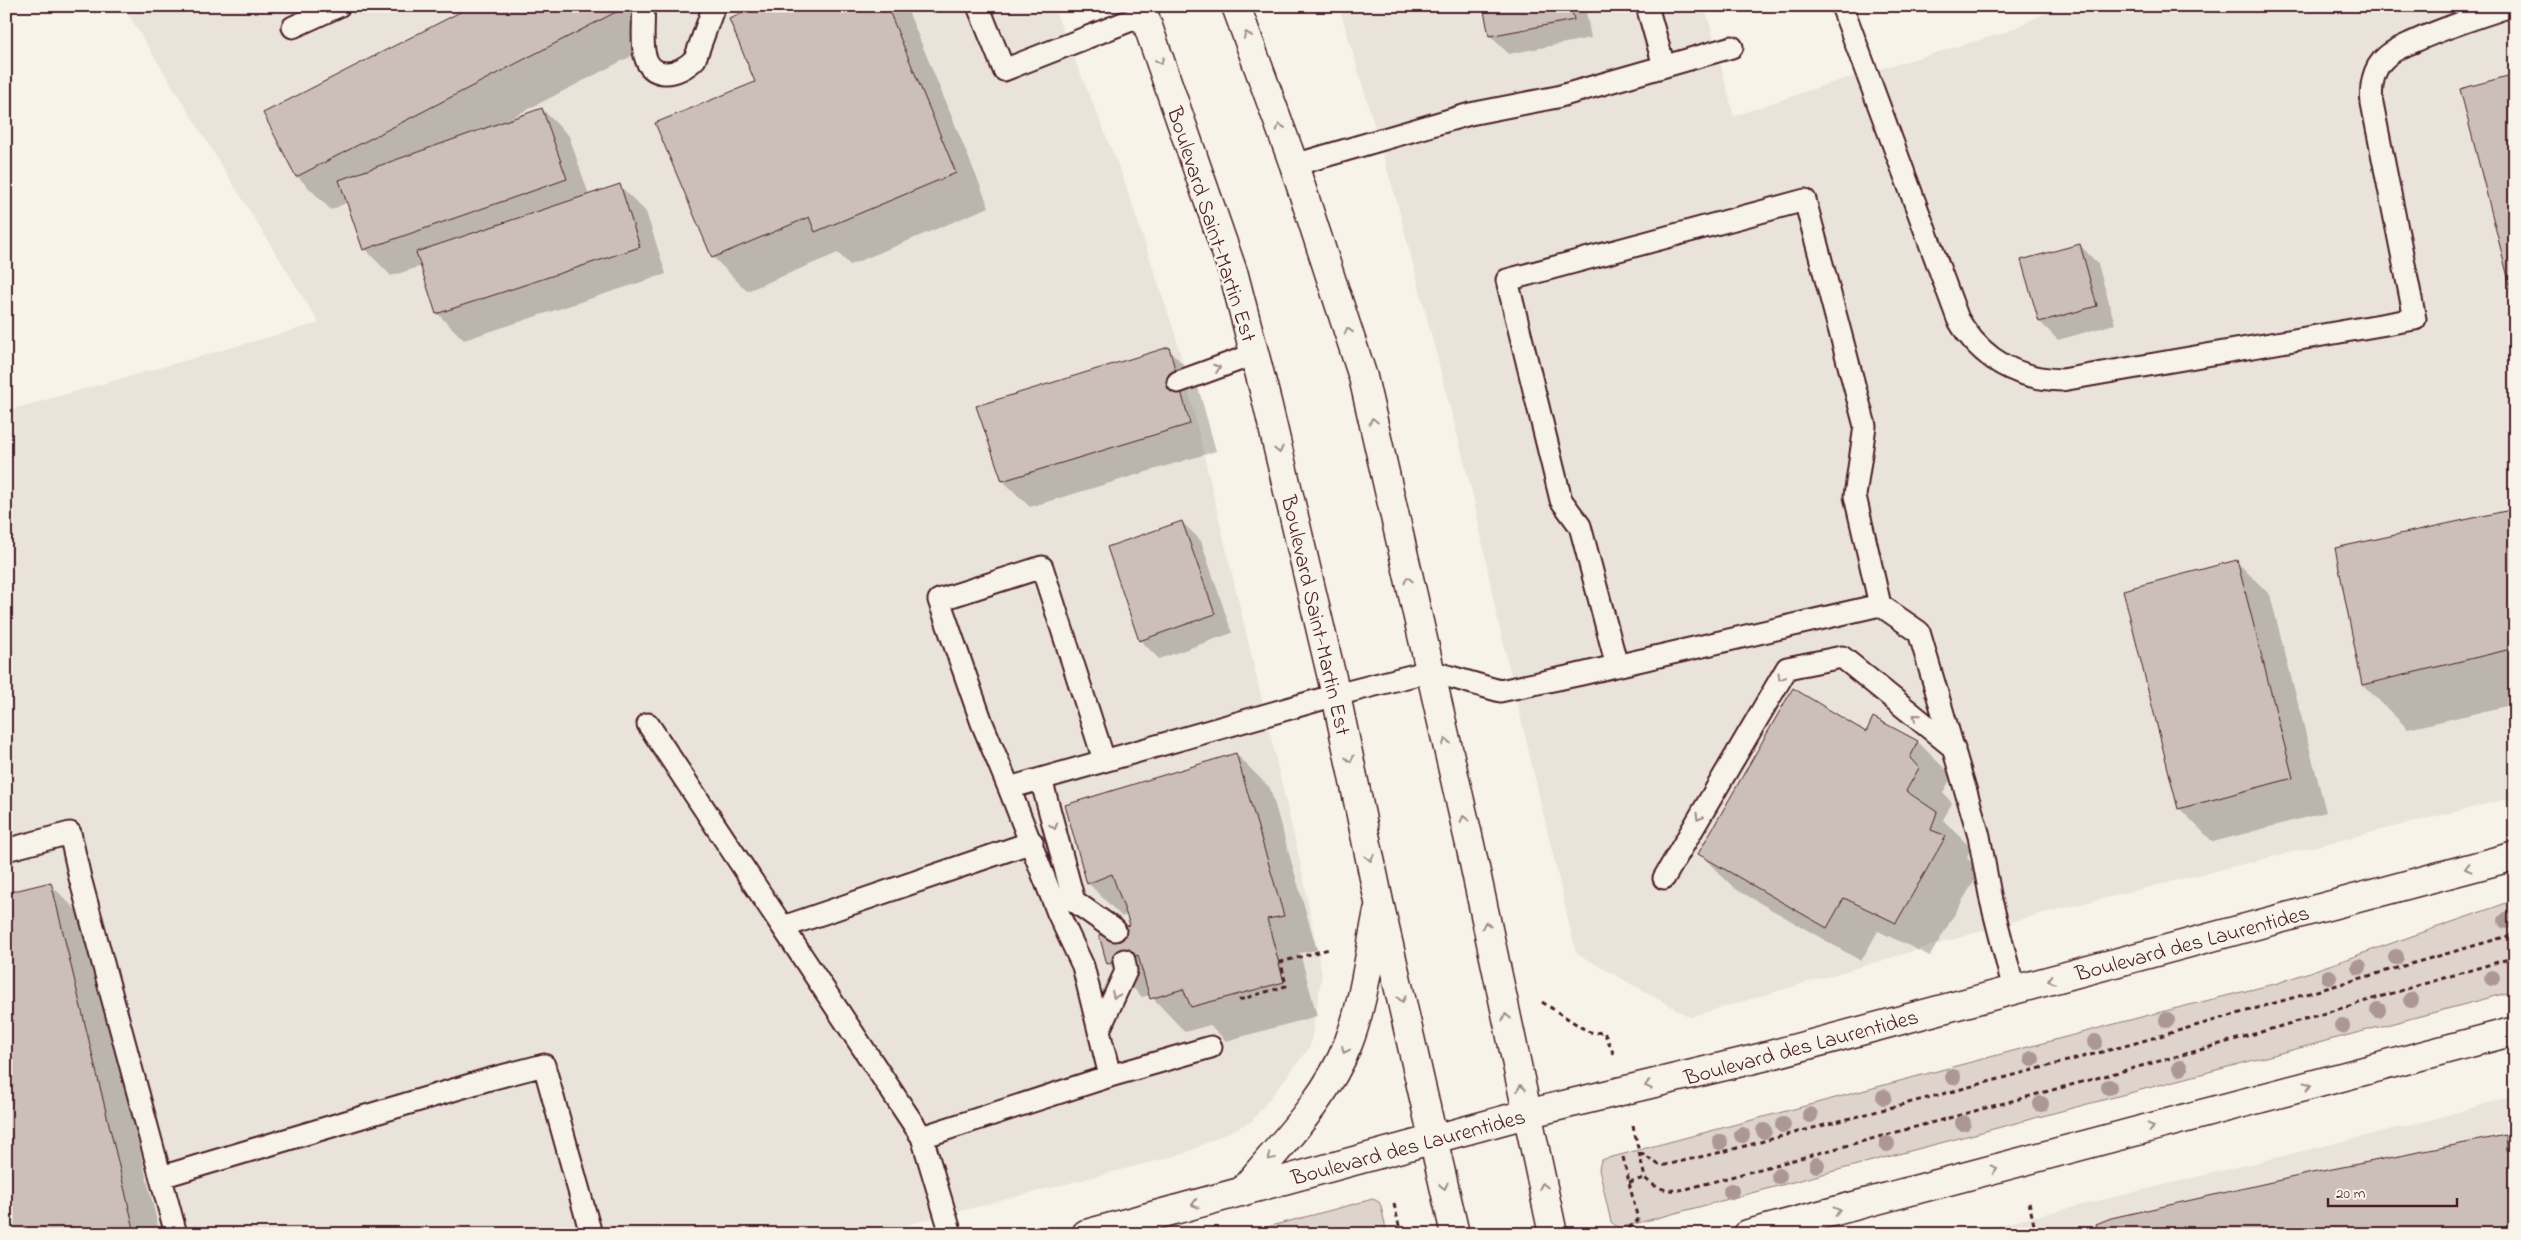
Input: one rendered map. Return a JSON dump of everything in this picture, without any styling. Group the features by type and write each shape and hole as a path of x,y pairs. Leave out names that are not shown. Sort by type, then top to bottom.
{"main road":[{"path":"1236,6 1294,165 1363,377 1430,671 1553,1234"},
{"name":"Boulevard Saint-Martin Est","path":"1143,10 1215,216 1255,354 1336,695 1432,1139 1455,1234"},
{"name":"Boulevard des Laurentides","path":"1086,1234 1526,1114 1763,1057 2515,856"},
{"path":"1242,1192 1317,1100 1348,1046 1360,1003 1380,902"},
{"path":"1748,1234 1784,1228 2515,1031"}],"lane":[{"path":"293,27 339,6"},
{"path":"643,6 645,58 654,70 668,73 688,66 695,59 714,6"},
{"path":"978,6 1004,70 1143,10"},
{"path":"1647,6 1664,66"},
{"path":"1842,6 1958,319 1976,345 2001,365 2031,377 2062,380 2415,319 2372,103 2371,93 2374,74 2385,57 2393,51 2442,29 2512,6"},
{"path":"1294,165 1470,114 1558,96 1732,47"},
{"path":"1617,666 1580,526 1561,500 1507,280 1805,200 1865,426 1855,496 1880,604 1919,632 1978,836 1991,900 2014,990"},
{"path":"1178,382 1255,354"},
{"path":"1104,760 1042,568 939,600 982,723 1032,842 1058,913 1083,966 1110,1076"},
{"path":"1010,788 1336,695 1430,671 1500,691 1617,666 1880,604"},
{"path":"1664,878 1787,668 1842,657 1954,748"},
{"path":"648,724 922,1137 951,1234"},
{"path":"1041,779 1074,901 1115,930"},
{"path":"6,850 70,833 80,878 176,1234"},
{"path":"783,927 1032,842"},
{"path":"1099,1030 1126,971 1124,960"},
{"path":"922,1137 1110,1076 1211,1048"},
{"path":"161,1176 490,1079 544,1065 591,1234"}],"path":[{"path":"2515,934 2132,1044 1736,1149 1661,1166 1640,1152 1640,1163 1645,1178 1649,1183 1666,1190 1686,1189 2193,1052 2515,956"},
{"path":"1239,1000 1286,986 1281,962 1329,949"},
{"path":"1496,972 1587,1031 1594,1033 1604,1032"},
{"path":"1622,1234 1638,1220 1623,1158"},
{"path":"1629,1182 1645,1178"},
{"path":"2029,1202 2036,1234"},
{"path":"1394,1204 1401,1234"}],"shaded area":[{"path":"123,6 1053,6 1124,180 1176,337 1300,861 1322,975 1310,1047 1252,1121 1183,1154 871,1234 6,1234 6,411 319,323"},
{"path":"1339,6 1705,6 1734,116 1831,83 2004,33 2060,6 2515,6 2515,797 2036,915 1690,1017 1576,953 1496,612 1474,500 1398,206"},
{"path":"2515,900 2515,991 1619,1228 1611,1222 1599,1169 1601,1160 2145,1016 2278,983"},
{"path":"2515,1095 2515,1234 1963,1234 2434,1119"},
{"path":"1373,1199 1379,1202 1381,1206 1387,1234 1241,1234"}],"building":[{"path":"472,6 616,6 618,11 296,177 263,113"},
{"path":"759,6 887,6 956,173 815,232 809,217 712,258 655,123 755,82 729,19"},
{"path":"1483,6 1571,6 1574,20 1489,36"},
{"path":"2515,74 2515,305 2460,89"},
{"path":"542,108 567,179 363,250 339,180"},
{"path":"620,184 640,247 436,314 416,252"},
{"path":"2080,244 2097,306 2039,322 2021,260"},
{"path":"1169,347 1190,424 1002,481 976,406"},
{"path":"2515,509 2515,648 2362,685 2335,548"},
{"path":"1182,521 1215,614 1139,641 1107,547"},
{"path":"2237,560 2293,778 2178,809 2123,590"},
{"path":"1793,688 1866,732 1873,717 1918,741 1910,758 1919,768 1906,791 1937,812 1931,830 1946,836 1896,923 1844,898 1827,928 1698,854"},
{"path":"1236,753 1284,916 1267,919 1284,982 1191,1007 1183,989 1150,999 1138,955 1107,964 1099,935 1130,925 1112,874 1087,884 1065,805"},
{"path":"51,882 135,1233 6,1234 6,893"},
{"path":"2506,1135 2507,1151 2515,1150 2515,1234 2098,1234 2096,1224 2111,1218 2312,1173"}]}
